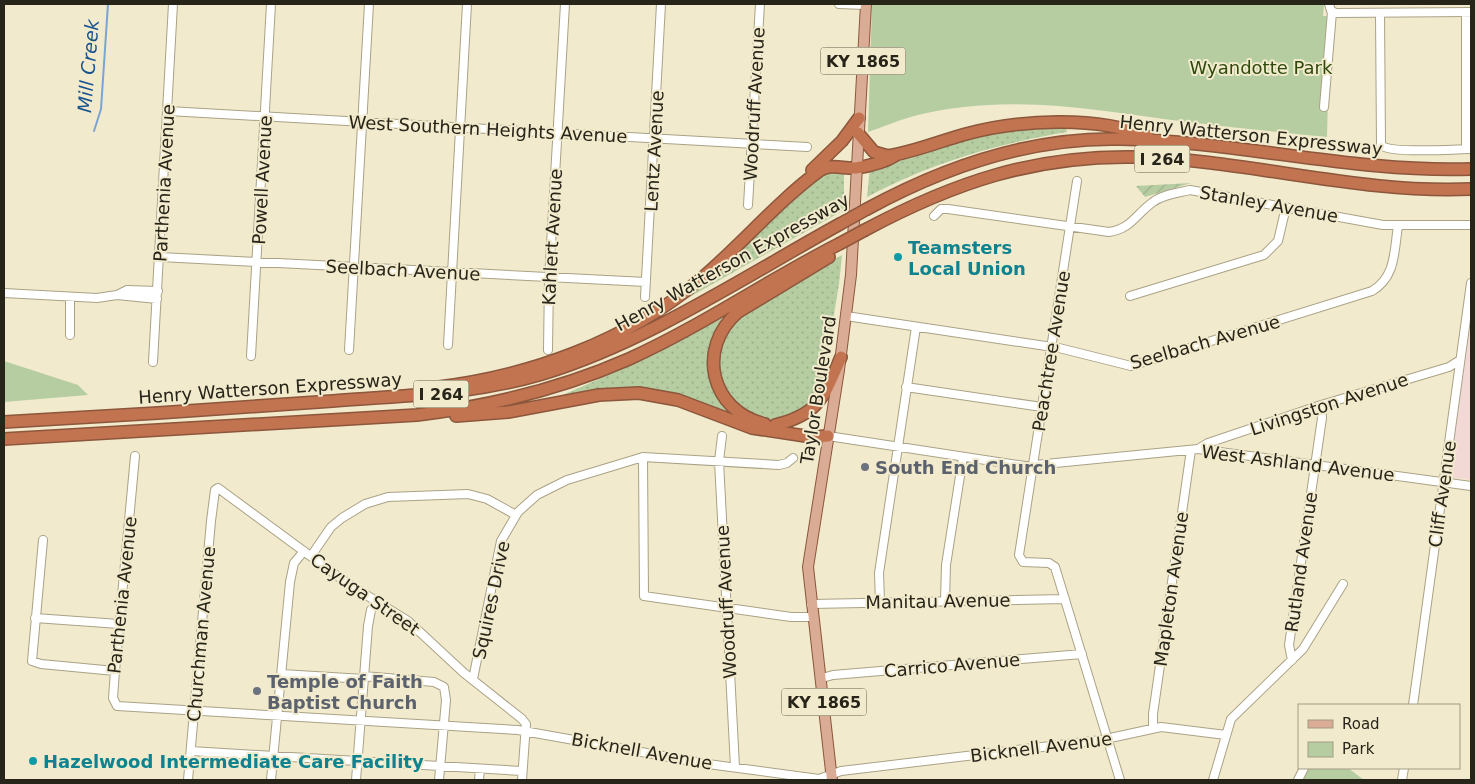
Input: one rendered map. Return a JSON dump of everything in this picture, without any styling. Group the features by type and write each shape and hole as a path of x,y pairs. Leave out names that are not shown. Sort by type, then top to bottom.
{"highway":[{"path":"795,190 801,181 842,141 859,118"},
{"path":"401,397 426,389 481,380 549,362 589,347 628,329 669,303 703,277 795,190 821,170 828,167 856,168 984,130 1038,123 1080,124 1134,131 1156,141"},
{"path":"858,133 874,152 888,156 896,155"},
{"name":"Henry Watterson Expressway","path":"4,422 451,394 507,383 594,355 668,320 867,208 934,176 970,163 1015,151 1078,141 1120,139 1156,141 1385,166 1471,169"},
{"name":"Henry Watterson Expressway","path":"4,439 417,414 486,405 524,396 596,373 652,347 910,206 966,184 1042,164 1092,158 1176,160 1366,184 1471,189"},
{"path":"828,436 754,421 745,416 724,397 714,370 713,355 716,341 723,328 738,312 836,253 839,244"},
{"path":"775,426 795,420 813,408 827,389 841,357"},
{"path":"417,414 450,417 488,414 599,394 639,393 678,400 752,428 812,437 828,436"}],"main road":[{"name":"Taylor Boulevard","path":"831,778 822,678 811,604 808,558 846,316 853,248 866,4"}],"street":[{"name":"Parthenia Avenue","path":"153,362 173,4"},
{"name":"Powell Avenue","path":"251,356 271,4"},
{"path":"349,350 369,4"},
{"path":"448,345 467,4"},
{"name":"Kahlert Avenue","path":"548,350 549,279 565,4"},
{"name":"Lentz Avenue","path":"645,297 661,4"},
{"name":"Woodruff Avenue","path":"748,205 760,4"},
{"path":"839,4 866,4"},
{"path":"1324,107 1331,9 1380,13 1468,12 1469,149 1416,150 1382,147 1380,13"},
{"name":"West Southern Heights Avenue","path":"168,111 807,147"},
{"name":"Peachtree Avenue","path":"1076,181 1020,558 1026,563 1052,564 1065,599 1120,780"},
{"name":"Stanley Avenue","path":"934,216 941,209 948,209 1109,232 1122,230 1153,202 1165,196 1190,190 1398,226 1471,225"},
{"path":"1130,296 1264,255 1278,241 1286,207"},
{"name":"Seelbach Avenue","path":"846,316 1051,347 1132,366 1365,294 1378,288 1390,273 1398,226"},
{"name":"Seelbach Avenue","path":"160,257 354,266 549,279 646,282"},
{"name":"Cliff Avenue","path":"1412,704 1471,283"},
{"path":"4,293 97,298 117,295 127,290 157,295"},
{"path":"70,297 70,335"},
{"path":"880,602 879,573 916,326"},
{"name":"Livingston Avenue","path":"1194,449 1208,442 1321,405 1449,366 1460,360"},
{"path":"906,387 1042,407"},
{"name":"Rutland Avenue","path":"1292,660 1289,645 1322,414 1321,405"},
{"name":"Woodruff Avenue","path":"722,436 719,461 735,767"},
{"name":"West Ashland Avenue","path":"828,436 1033,466 1194,449 1471,486"},
{"name":"Mapleton Avenue","path":"1153,728 1194,449"},
{"name":"Parthenia Avenue","path":"114,703 115,671 135,456"},
{"path":"946,601 946,565 963,456"},
{"path":"793,458 787,463 778,465 643,457 644,596 792,617 813,617"},
{"name":"Squires Drive","path":"473,679 498,553 507,529 516,515 537,494 556,484 643,457"},
{"name":"Cayuga Street","path":"216,488 223,490 347,584 408,621 473,679 522,719 526,724 526,731"},
{"name":"Churchman Avenue","path":"188,780 216,488"},
{"path":"311,556 331,528 342,518 365,504 388,497 468,494 487,499 516,515"},
{"path":"43,540 32,661 40,664 115,671"},
{"path":"271,780 293,568 304,551"},
{"path":"1213,780 1231,719 1303,649 1343,584"},
{"name":"Manitau Avenue","path":"811,604 1065,599"},
{"path":"356,780 370,615 377,602"},
{"path":"35,618 119,624"},
{"name":"Carrico Avenue","path":"822,678 833,675 1082,654"},
{"path":"282,674 364,677 434,682 441,685 445,690 439,780"},
{"name":"Bicknell Avenue","path":"114,703 117,706 526,731 735,767 822,779 831,778 841,771 1107,740 1153,728 1180,728 1226,735"},
{"path":"522,780 526,731"},
{"path":"191,751 273,758 522,771"},
{"path":"479,780 480,769"}],"shaded area":[{"path":"1471,313 1471,480 1449,477 1448,472"}],"green space":[{"name":"Wyandotte Park","path":"872,4 1324,4 1323,16 1330,16 1327,137 1205,124 1085,108 1017,104 949,109 903,119 868,132"},
{"path":"1065,127 1067,132 1015,142 964,156 915,174 867,197 870,167 979,135 1025,128"},
{"path":"828,171 844,172 844,210 672,307"},
{"path":"1191,183 1145,197 1136,186"},
{"path":"842,255 823,380 815,398 806,408 776,420 760,418 741,408 725,389 717,365 724,335 741,315"},
{"path":"726,316 717,331 710,355 714,374 727,411 723,412 688,399 558,397 643,360"},
{"path":"4,361 78,385 88,395 4,402"},
{"path":"1306,769 1349,769 1364,780 1301,780"}],"waterway":[{"name":"Mill Creek","path":"94,131 101,109 108,4"}],"place":[{"name":"Teamsters Local Union","path":"898,257"},
{"name":"South End Church","path":"865,467"},
{"name":"Temple of Faith Baptist Church","path":"257,691"},
{"name":"Hazelwood Intermediate Care Facility","path":"33,761"}]}
